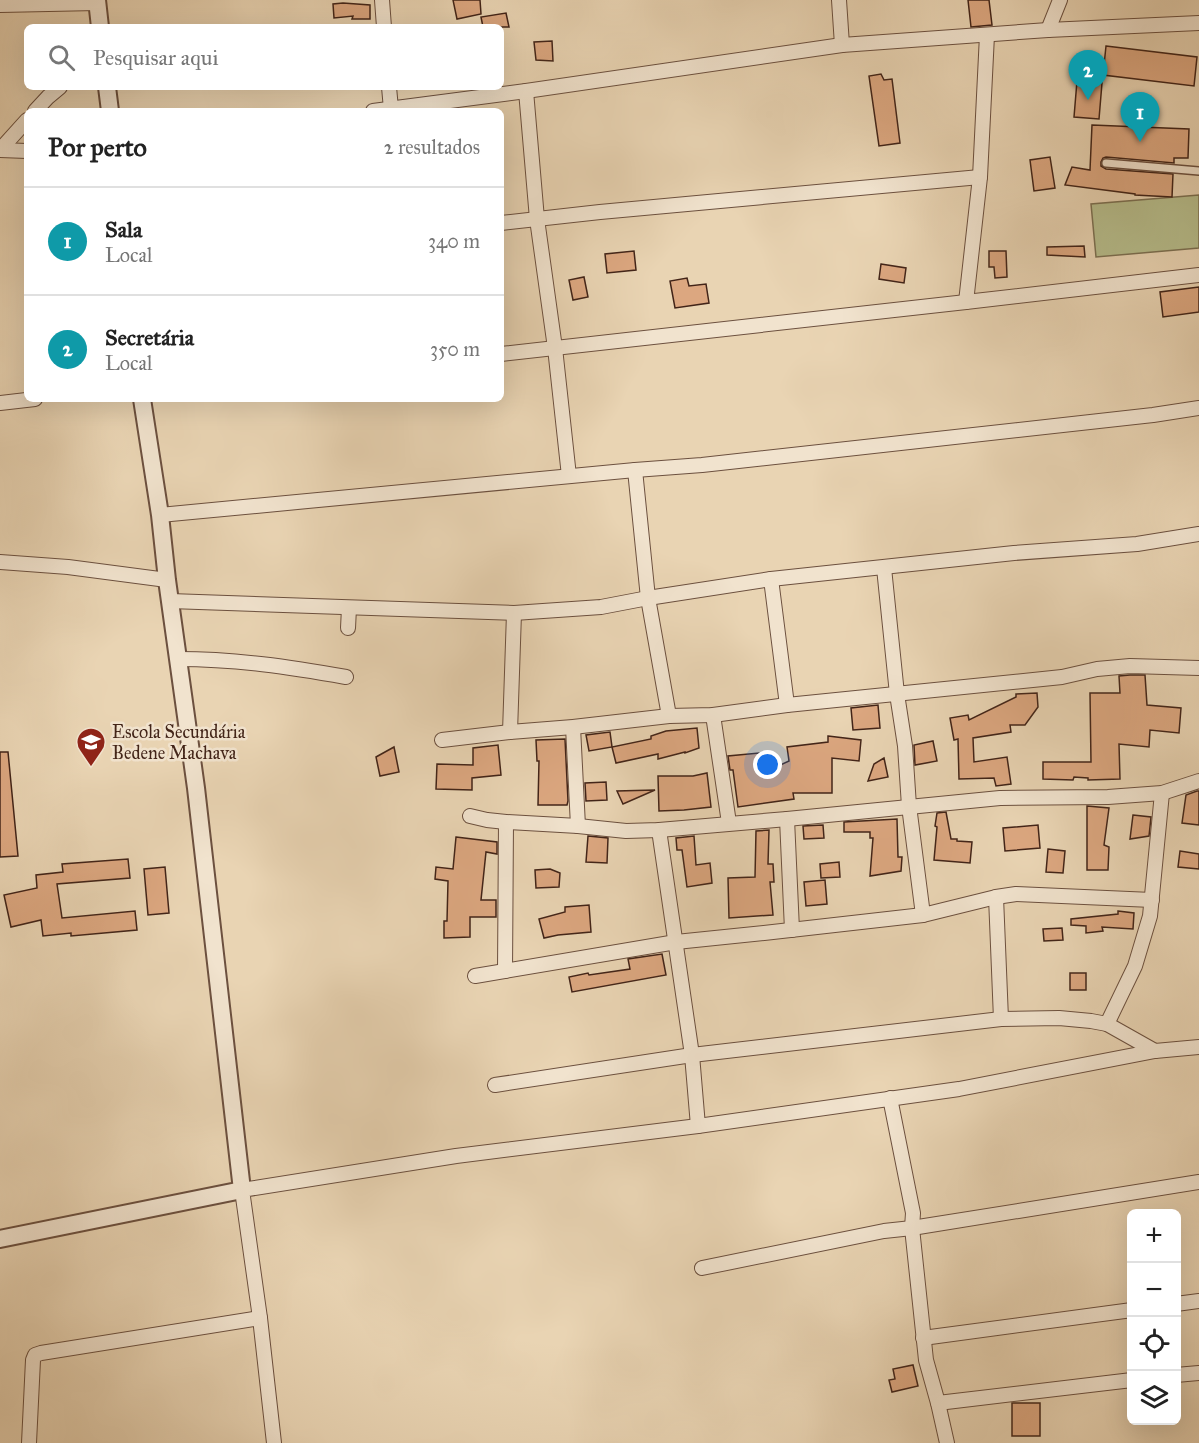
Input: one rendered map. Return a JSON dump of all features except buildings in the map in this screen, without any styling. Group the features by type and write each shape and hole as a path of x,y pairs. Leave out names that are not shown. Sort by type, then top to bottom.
{"street":[{"path":"382,0 384,24"},
{"path":"838,0 842,45"},
{"path":"1048,30 1060,0"},
{"path":"0,5 97,2 100,24"},
{"path":"398,108 842,45 1048,30 1199,23"},
{"path":"966,302 980,177 987,35"},
{"path":"38,108 56,90"},
{"path":"107,90 110,108"},
{"path":"389,90 391,108"},
{"path":"526,91 537,219 555,348 569,476"},
{"path":"24,123 0,150 24,151"},
{"path":"504,223 980,177"},
{"path":"504,354 1199,275"},
{"path":"0,403 24,400"},
{"path":"142,402 160,515 197,799 274,1443"},
{"path":"160,515 702,465 1199,408"},
{"path":"635,470 648,598 669,716"},
{"path":"170,601 514,613 601,607 771,579 1014,553 1137,544 1199,534"},
{"path":"0,562 68,567 167,580"},
{"path":"884,568 923,915"},
{"path":"771,579 787,705"},
{"path":"348,628 349,608"},
{"path":"510,732 514,613"},
{"path":"178,659 215,659 274,665 346,677"},
{"path":"442,740 669,716 712,715 787,705 1062,677 1097,669 1130,666 1199,668"},
{"path":"712,715 729,823"},
{"path":"573,727 578,826"},
{"path":"470,816 506,822 626,831 659,830 1000,798 1108,797 1162,793 1199,781"},
{"path":"1107,1024 1135,966 1150,916 1162,793"},
{"path":"787,819 792,930"},
{"path":"504,971 506,822"},
{"path":"659,830 692,1055 698,1126"},
{"path":"475,976 676,942 923,915 1016,894 1152,900"},
{"path":"996,897 1001,1019"},
{"path":"495,1085 692,1055 1001,1019 1059,1018 1107,1024 1155,1051"},
{"path":"0,1239 242,1190 456,1156 698,1126 959,1089 1155,1051 1199,1047"},
{"path":"890,1098 913,1213 912,1228 926,1360 947,1443"},
{"path":"702,1268 884,1231 1199,1182"},
{"path":"1181,1303 1199,1300"},
{"path":"923,1338 1127,1311"},
{"path":"29,1443 35,1355 260,1317"},
{"path":"1181,1375 1199,1373"},
{"path":"938,1403 1127,1380"}],"lane":[{"path":"1106,163 1199,171"}],"green space":[{"path":"1199,195 1199,248 1096,257 1091,204"}],"place":[{"name":"Secretária","path":"1088,100"},
{"name":"Sala","path":"1140,142"},
{"name":"Escola Secundária Bedene Machava","path":"91,768"}]}
